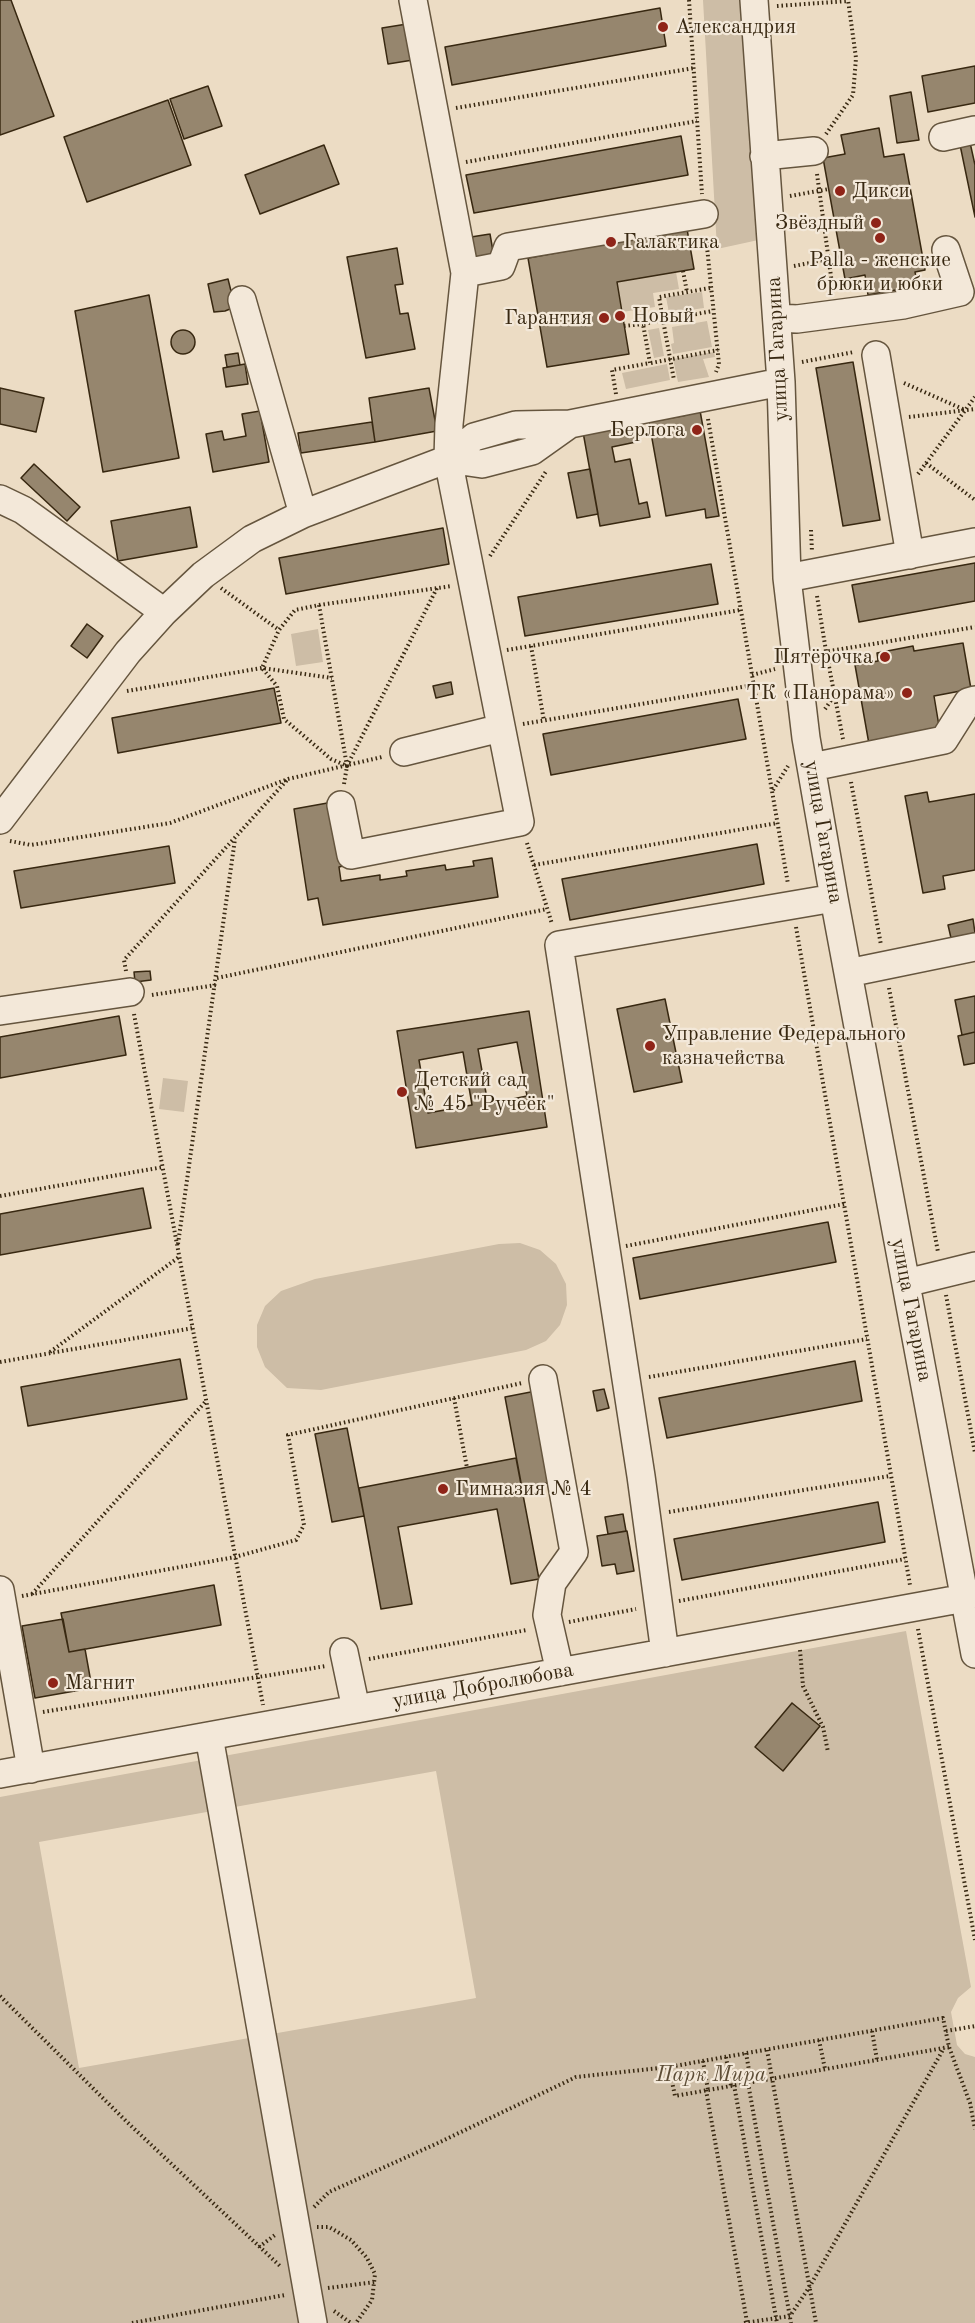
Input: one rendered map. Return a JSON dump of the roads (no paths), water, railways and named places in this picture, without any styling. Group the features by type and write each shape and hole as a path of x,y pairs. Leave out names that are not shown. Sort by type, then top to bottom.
{"street":[{"path":"341,805 351,855 520,822 448,459 449,424 465,273 413,0"},
{"name":"улица Гагарина","path":"754,0 781,382 787,578 797,663 834,898 975,1654"},
{"path":"943,137 975,130"},
{"path":"764,156 814,151"},
{"path":"465,273 501,266 508,247 704,214"},
{"path":"777,318 797,319 903,305 960,292 946,250"},
{"path":"242,300 303,514"},
{"path":"878,363 910,555"},
{"path":"0,820 128,652 203,574 252,539 303,514 448,459 474,437 516,425 570,424 781,382"},
{"path":"0,499 23,510 164,612"},
{"path":"787,578 975,542"},
{"path":"812,767 944,740 968,702 975,700"},
{"path":"404,752 501,728"},
{"path":"665,1653 627,1381 559,945 834,898"},
{"path":"848,973 975,947"},
{"path":"0,1011 131,995"},
{"path":"906,1283 975,1266"},
{"path":"543,1379 574,1552 552,1583 547,1615 560,1672"},
{"path":"1,1595 31,1769"},
{"name":"улица Добролюбова","path":"0,1774 965,1598"},
{"path":"346,1658 356,1709"},
{"path":"209,1736 313,2323"}],"place":[{"name":"Александрия","path":"663,27"},
{"name":"Дикси","path":"840,191"},
{"name":"Звёздный","path":"876,223"},
{"name":"Palla - женские брюки и юбки","path":"880,238"},
{"name":"Галактика","path":"611,242"},
{"name":"Новый","path":"620,316"},
{"name":"Гарантия","path":"604,318"},
{"name":"Берлога","path":"697,430"},
{"name":"Пятёрочка","path":"885,657"},
{"name":"ТК «Панорама»","path":"907,693"},
{"name":"Управление Федерального казначейства","path":"650,1046"},
{"name":"Детский сад № 45 \"Ручеёк\"","path":"402,1092"},
{"name":"Гимназия № 4","path":"443,1489"},
{"name":"Магнит","path":"53,1683"}],"park label":[{"name":"Парк Мира","path":"711,2075"}]}
